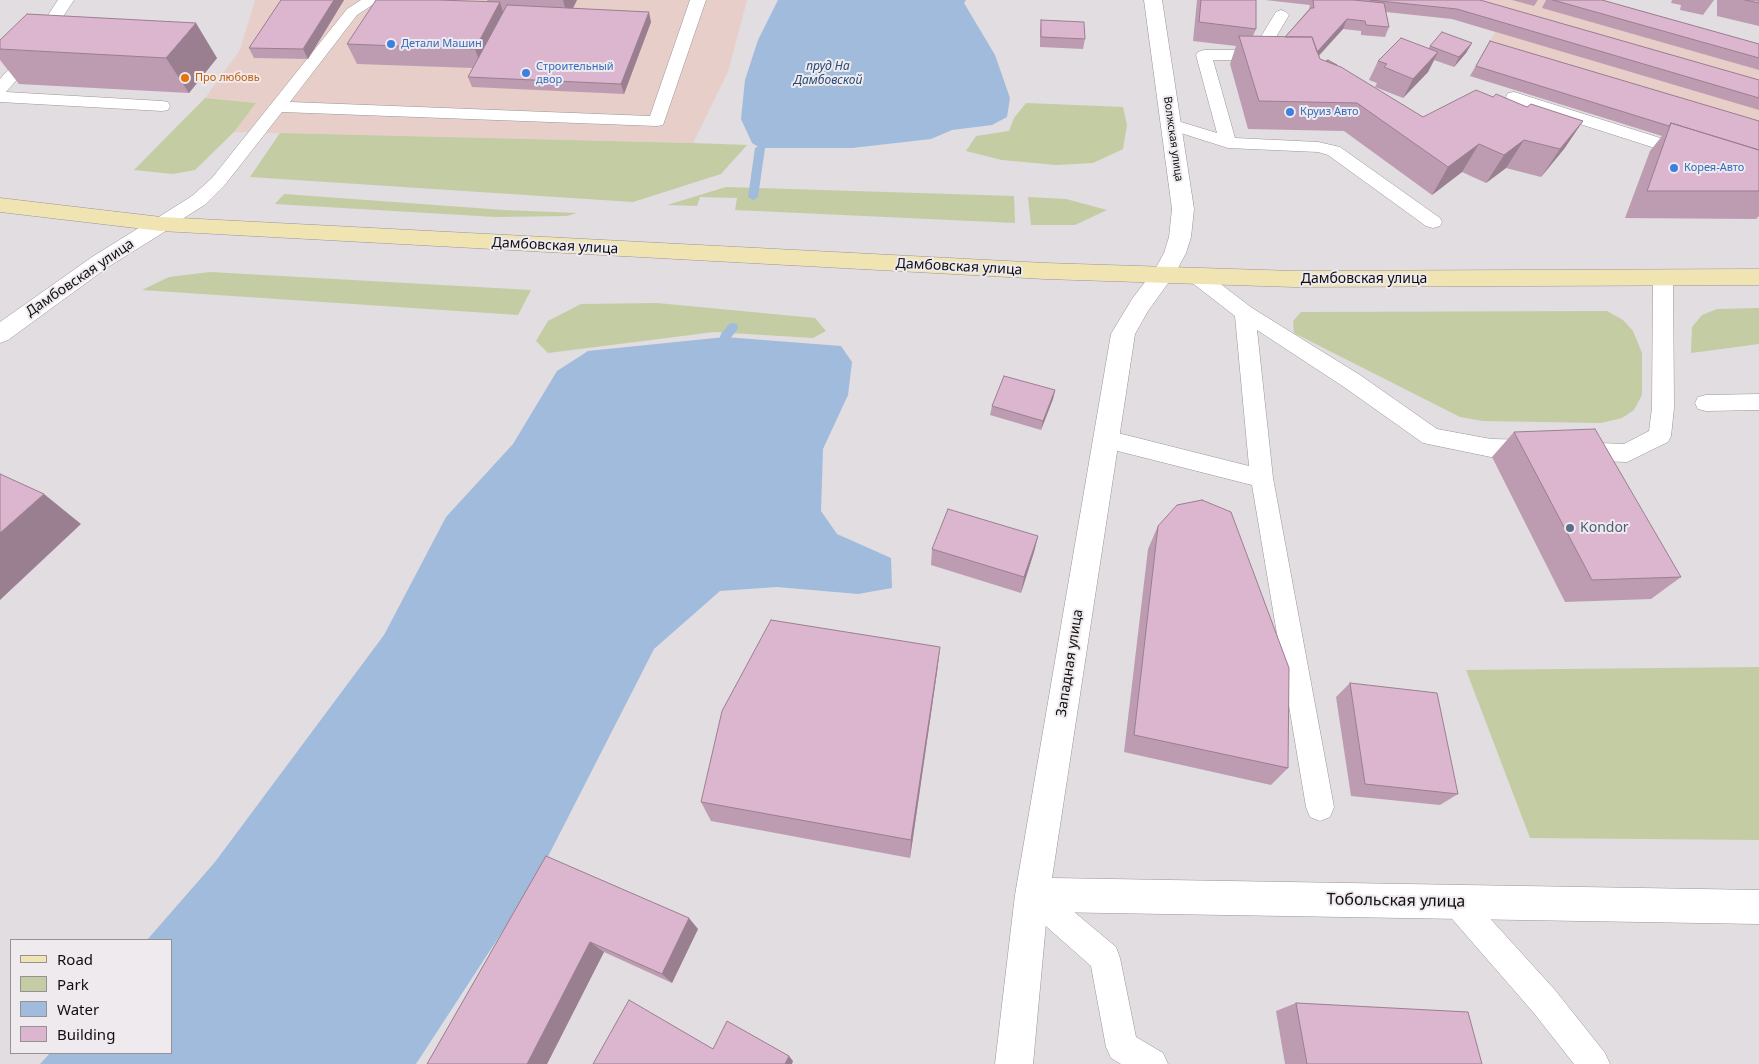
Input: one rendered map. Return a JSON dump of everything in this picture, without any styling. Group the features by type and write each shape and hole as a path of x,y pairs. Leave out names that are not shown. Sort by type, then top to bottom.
{"main road":[{"name":"Дамбовская улица","path":"0,205 161,224 751,257 1198,277 1294,279 1759,277"}],"street":[{"name":"Волжская улица","path":"1153,0 1183,209 1183,224 1175,253 1163,275"},
{"name":"Дамбовская улица","path":"0,334 100,262 161,224"},
{"name":"Западная улица","path":"1014,1064 1032,896 1123,334 1140,305 1163,275"},
{"name":"Тобольская улица","path":"1032,896 1759,907"}],"lane":[{"path":"0,89 30,56 66,0"},
{"path":"161,224 199,200 218,182 352,12 372,0"},
{"path":"278,107 657,121 698,0"},
{"path":"1228,143 1204,55 1252,55 1260,51 1281,15"},
{"path":"0,97 162,106"},
{"path":"1514,97 1702,158"},
{"path":"1171,124 1228,143 1318,146 1334,151 1433,222"},
{"path":"1198,277 1245,313 1352,381 1431,437 1491,448 1627,453 1660,436 1663,408 1663,277"},
{"path":"1245,313 1262,478 1320,807"},
{"path":"1706,403 1759,402"},
{"path":"1106,439 1262,478"},
{"path":"1032,896 1105,958 1122,1047 1152,1064"},
{"path":"1456,902 1544,1001 1594,1064"}],"shaded area":[{"path":"255,0 747,0 728,72 693,143 234,132 255,103 205,98 240,50"},
{"path":"1338,0 1597,0 1759,44 1759,166 1470,76 1495,32 1452,19 1339,7"}],"green space":[{"path":"205,98 256,103 234,132 195,170 173,174 134,170"},
{"path":"1026,103 1123,107 1127,125 1123,149 1093,163 1056,165 1002,160 966,151 976,136 1009,131 1014,118"},
{"path":"280,133 747,145 721,174 633,202 250,177"},
{"path":"726,187 1014,196 1015,223 735,210 737,198 700,197 697,206 667,205"},
{"path":"284,194 504,210 577,213 567,216 496,217 275,204"},
{"path":"1028,197 1066,199 1107,210 1075,225 1031,225"},
{"path":"210,272 531,290 518,315 142,290 169,277"},
{"path":"657,303 815,318 826,331 813,338 714,332 548,353 536,341 548,321 581,304"},
{"path":"1759,308 1759,344 1691,353 1692,327 1702,315 1717,309"},
{"path":"1607,311 1623,320 1633,331 1642,353 1642,395 1634,410 1622,418 1601,423 1483,421 1460,417 1294,333 1293,321 1301,312"},
{"path":"1759,667 1759,840 1530,838 1466,670"}],"water":[{"name":"пруд На Дамбовской","path":"778,0 966,0 964,3 995,55 1010,98 1007,117 992,125 952,130 931,139 852,148 760,148 752,143 741,119 745,80 758,40"},
{"path":"725,337 841,346 852,362 848,395 823,449 821,511 837,534 891,558 892,588 858,594 777,587 720,591 654,649 536,880 416,1064 40,1064 49,1054 172,1054 172,939 148,939 215,862 384,635 446,517 513,444 557,371 588,351"}],"building":[{"path":"281,0 334,0 303,49 249,48"},
{"path":"376,0 500,2 475,49 347,44"},
{"path":"1201,0 1256,0 1256,29 1199,22"},
{"path":"1313,0 1353,0 1384,3 1389,27 1366,25 1365,21 1347,19 1317,52 1312,37 1285,37 1311,8 1314,8"},
{"path":"1370,0 1480,0 1759,80 1759,98 1457,9"},
{"path":"1553,0 1602,0 1759,44 1759,58"},
{"path":"1745,0 1759,0 1759,3"},
{"path":"507,5 649,12 621,84 468,77"},
{"path":"27,14 196,23 166,58 0,49 0,40"},
{"path":"1041,20 1084,22 1085,39 1041,37"},
{"path":"1442,32 1472,43 1459,57 1430,46"},
{"path":"1239,36 1312,37 1320,59 1341,67 1423,117 1476,90 1493,97 1496,94 1527,107 1531,104 1583,121 1560,149 1524,140 1504,155 1479,144 1448,167 1357,103 1259,101"},
{"path":"1401,38 1438,52 1413,79 1384,67 1387,64 1378,61"},
{"path":"1490,41 1759,121 1759,150 1671,123 1669,126 1476,66"},
{"path":"1671,123 1759,150 1759,191 1647,191"},
{"path":"1004,376 1055,390 1043,421 992,406"},
{"path":"1595,429 1681,577 1592,580 1514,432"},
{"path":"0,474 44,494 0,533"},
{"path":"1202,500 1231,512 1289,668 1288,768 1134,735 1158,526 1177,505"},
{"path":"948,509 1038,536 1024,577 932,549"},
{"path":"771,620 940,647 911,840 701,802 722,711"},
{"path":"1350,683 1437,693 1458,794 1365,784"},
{"path":"546,856 689,918 662,974 590,942 527,1064 427,1064"},
{"path":"629,1000 713,1049 727,1021 789,1056 785,1064 593,1064"},
{"path":"1296,1003 1468,1012 1482,1064 1307,1064"}],"waterway":[{"path":"753,197 760,148"},
{"path":"725,337 733,327"}],"place":[{"name":"Детали Машин","path":"391,44"},
{"name":"Строительный двор","path":"526,73"},
{"name":"Про любовь","path":"185,78"},
{"name":"Круиз Авто","path":"1290,112"},
{"name":"Корея-Авто","path":"1674,168"},
{"name":"Kondor","path":"1570,528"}]}
